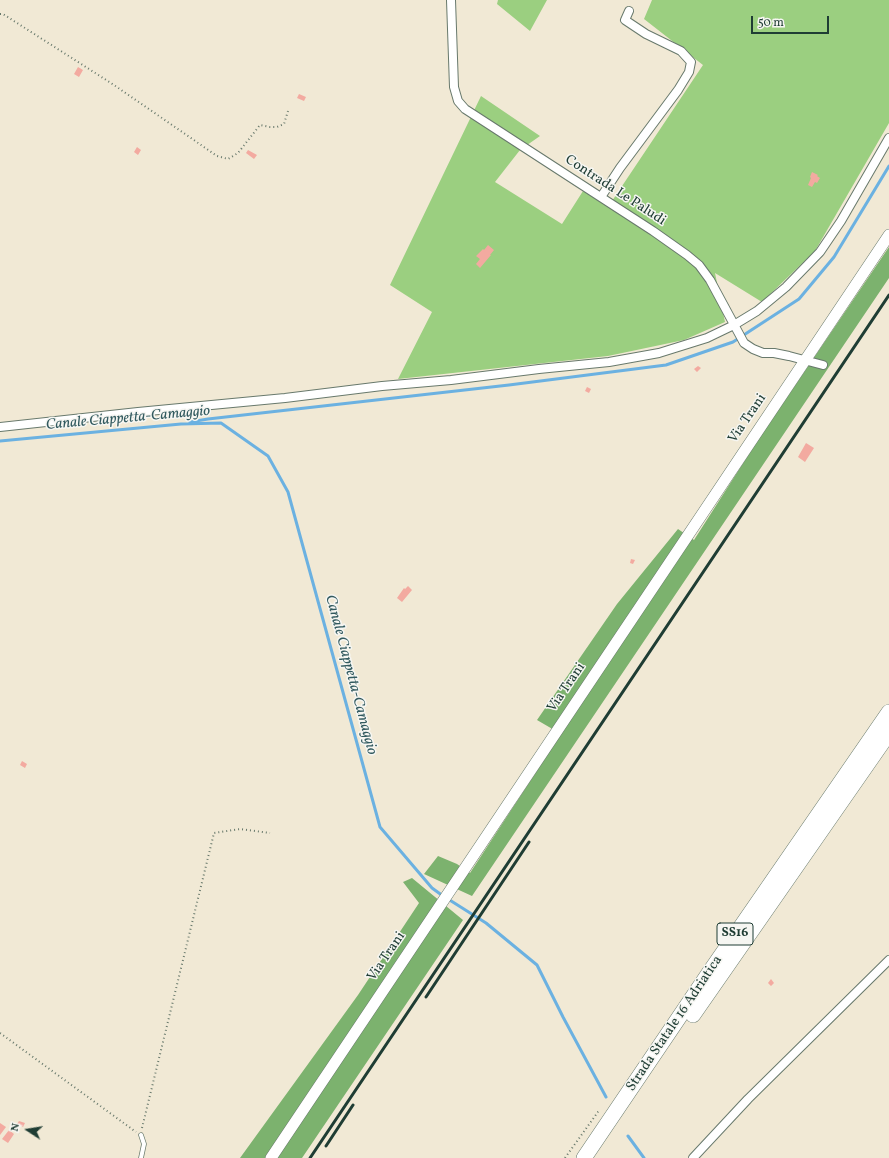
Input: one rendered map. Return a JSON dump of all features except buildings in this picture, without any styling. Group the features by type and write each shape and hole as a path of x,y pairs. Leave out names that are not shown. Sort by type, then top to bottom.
{"highway":[{"name":"Strada Statale 16 Adriatica","path":"584,1158 709,973 889,712"},
{"name":"Strada Statale 16 Adriatica","path":"595,1158 889,733"}],"main road":[{"name":"Via Trani","path":"271,1158 889,235"}],"street":[{"name":"Contrada Le Paludi","path":"451,0 454,87 458,101 465,109 653,231 699,265 710,280 744,343 753,349 764,353 774,353 823,365"},
{"path":"601,197 620,168 690,72 690,62 681,51 646,34 625,20 629,11"},
{"path":"0,427 285,398 382,386 452,380 609,362 659,353 707,338 736,328 786,287 820,252 841,221 889,138"},
{"path":"693,1158 748,1099 889,960"}],"lane":[{"path":"141,1135 144,1144 141,1158"}],"path":[{"path":"0,14 3,14 114,86 218,156 228,159 238,154 260,124 270,127 277,127 284,124 288,111"},
{"path":"0,1032 141,1135 214,833 240,829 270,834"}],"green space":[{"path":"498,0 547,0 530,31 497,4"},
{"path":"652,0 889,0 889,123 815,251 762,302 715,273 725,322 684,340 608,356 398,379 432,312 390,285 481,96 540,136 520,150 495,182 562,224 583,191 608,207 703,65 644,19"},
{"path":"889,247 889,278 472,896 424,874 438,856 457,864 470,873 561,734 537,720 617,604 678,529 694,540 756,443"},
{"path":"412,878 463,920 302,1158 240,1158 358,995 419,903 403,882"}],"waterway":[{"path":"190,422 666,365 733,342 799,299 834,257 889,166"},
{"name":"Canale Ciappetta-Camaggio","path":"0,441 181,424 221,423 268,456 288,492 380,827 432,888 443,896"},
{"name":"Canale Ciappetta-Camaggio","path":"448,899 486,923 537,965 606,1097"},
{"name":"Canale Ciappetta-Camaggio","path":"628,1136 644,1158"}],"railway":[{"path":"310,1158 889,295"},
{"path":"426,997 529,842"},
{"path":"326,1146 353,1105"}]}
